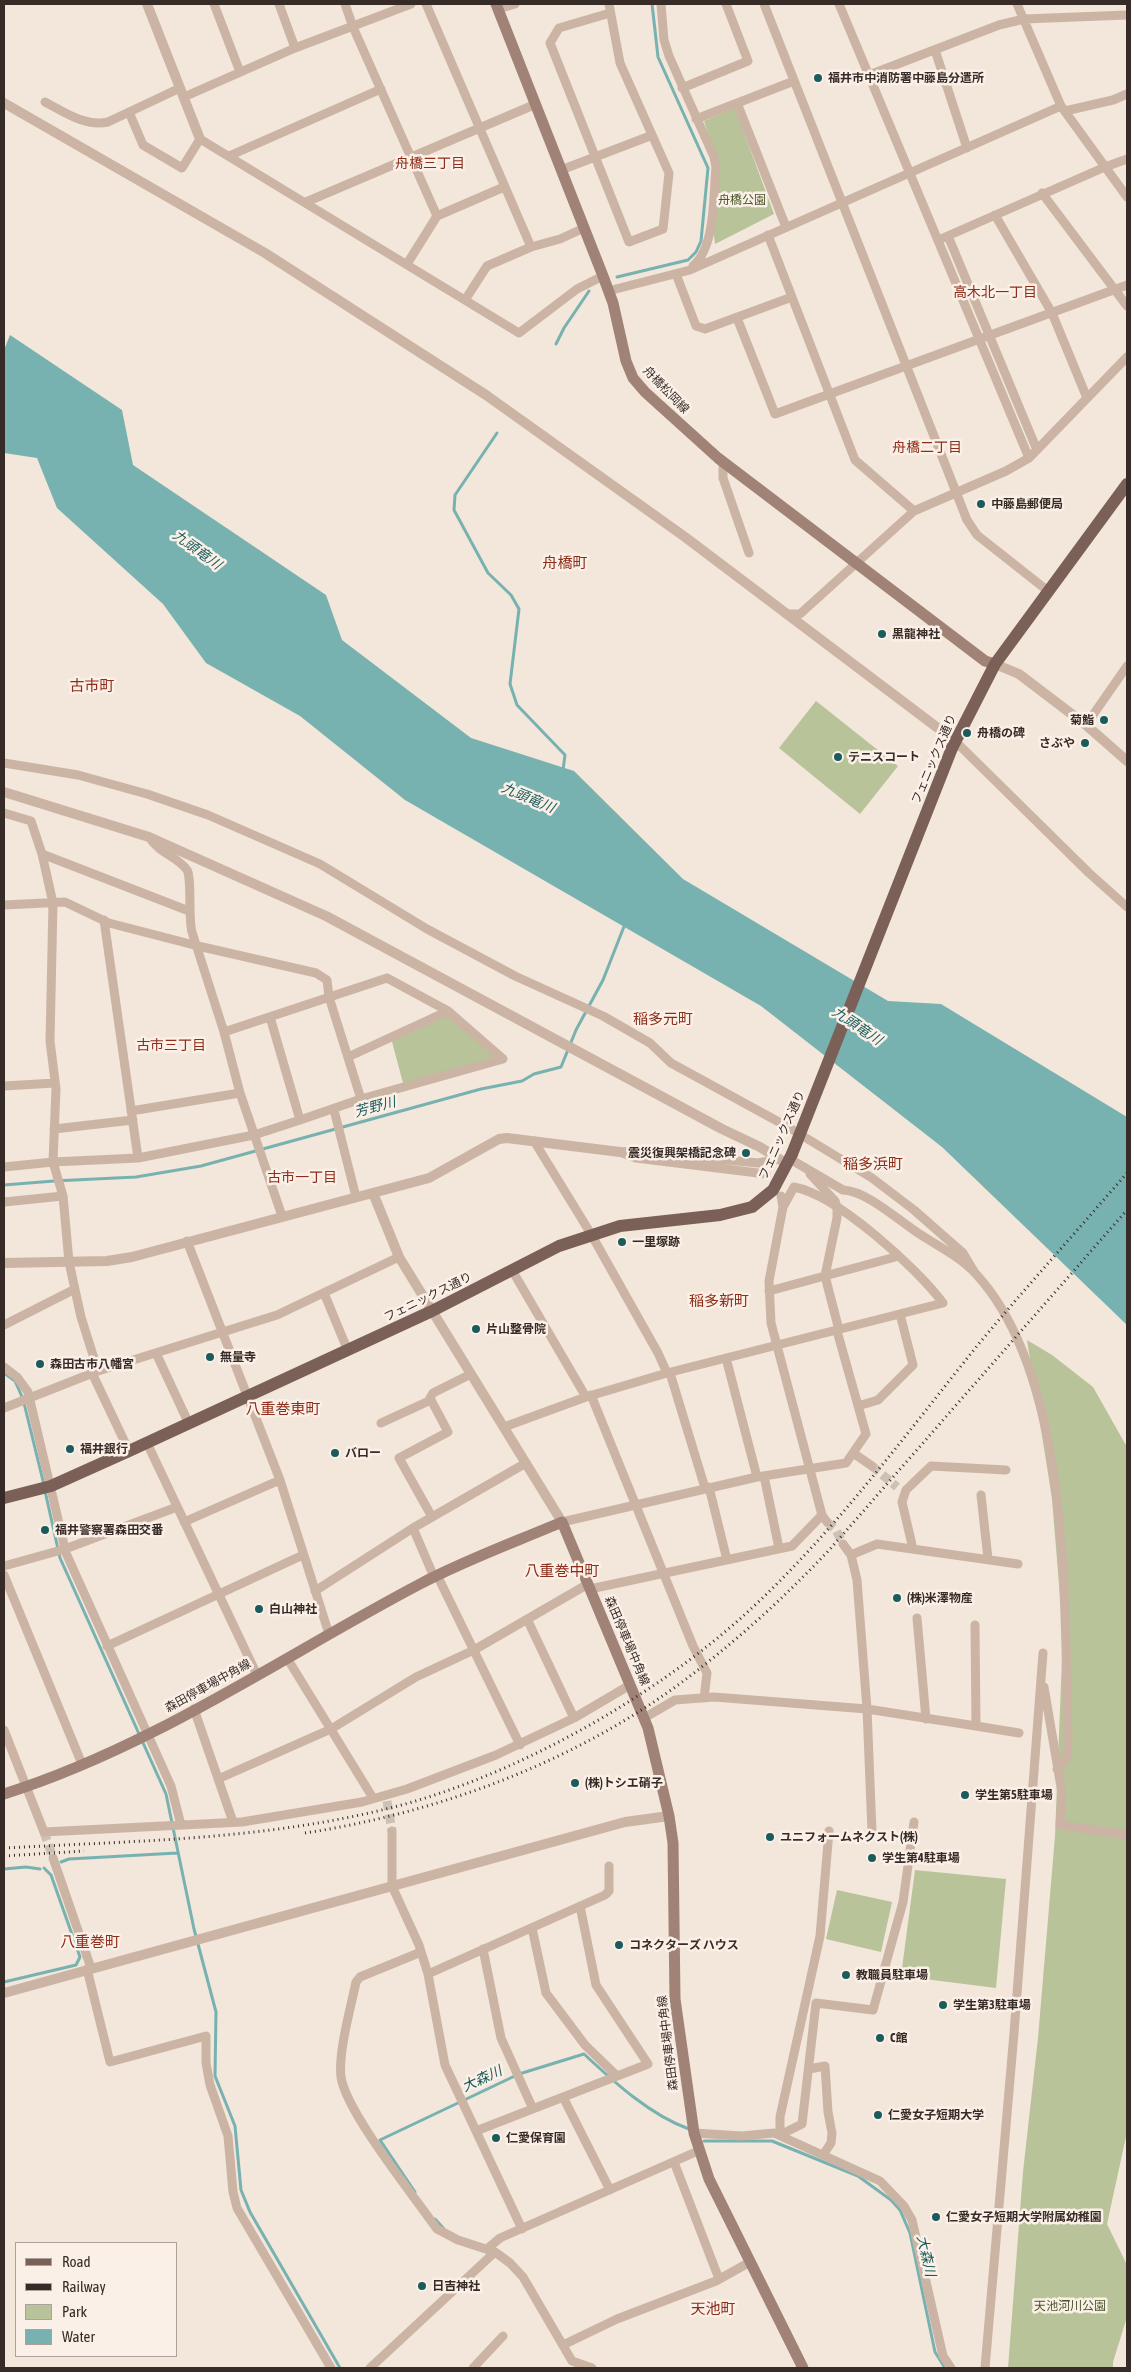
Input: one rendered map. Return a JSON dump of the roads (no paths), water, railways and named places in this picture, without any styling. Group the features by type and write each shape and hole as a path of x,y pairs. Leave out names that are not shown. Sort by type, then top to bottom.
{"main road":[{"name":"舟橋松岡線","path":"497,6 603,276 626,361 633,378 645,392 723,462 985,661 995,664"},
{"name":"フェニックス通り","path":"4,1498 51,1486 148,1443 432,1311 559,1246 620,1226 720,1215 747,1209 758,1203 773,1190 953,744 995,664 1127,484"},
{"name":"森田停車場中角線","path":"4,1794 27,1787 142,1738 435,1576 562,1522 644,1718 668,1816 673,1843 675,1999 698,2151 709,2178 803,2368"}],"street":[{"path":"147,4 200,139 519,333 577,289 603,276"},
{"path":"214,4 240,72"},
{"path":"279,4 295,48"},
{"path":"346,4 354,27 437,216"},
{"path":"44,102 76,119 99,124 240,72 295,48 411,4"},
{"path":"426,4 531,246"},
{"path":"497,6 515,4"},
{"path":"661,4 664,40 682,88 714,157 716,167 708,241 700,260 690,270"},
{"path":"682,88 748,61 726,4"},
{"path":"839,4 1029,458"},
{"path":"1017,4 1063,108 1127,197"},
{"path":"767,5 794,81 966,520 977,534 1048,591"},
{"path":"610,8 620,63 650,136 669,173 663,229 628,242 550,44 559,28 610,8"},
{"path":"869,75 999,25 1024,19 1127,15"},
{"path":"935,50 967,148"},
{"path":"696,119 794,81"},
{"path":"229,156 381,89"},
{"path":"608,291 690,270 842,202 1063,108 1112,100 1127,94"},
{"path":"4,103 265,253 364,315 486,395 661,520 953,744 1127,907"},
{"path":"737,103 786,227"},
{"path":"306,202 478,127 536,104"},
{"path":"128,112 143,145 182,168 200,139"},
{"path":"561,170 650,136"},
{"path":"938,240 1105,167 1127,160"},
{"path":"407,264 437,216 504,187"},
{"path":"1042,194 1127,306"},
{"path":"995,215 1052,313 1087,398"},
{"path":"465,300 487,266 531,246 560,239 584,228"},
{"path":"768,235 855,460 914,511"},
{"path":"948,236 1037,450"},
{"path":"676,274 696,326 705,329 792,297"},
{"path":"737,318 775,414 1127,285"},
{"path":"786,614 800,614 914,511 1006,471 1029,458 1127,357"},
{"path":"723,462 722,478 749,553"},
{"path":"995,664 1019,674 1086,725 1127,761"},
{"path":"1086,725 1127,666"},
{"path":"4,763 78,775 147,794 208,815 320,864 427,929 516,976 603,1016 650,1043 671,1063 788,1127 872,1178 914,1210 963,1253 1000,1308 1019,1344 1034,1382 1047,1439 1057,1504 1064,1588 1067,1758 1057,1769"},
{"path":"4,792 149,837 326,916 580,1053 805,1168 843,1190 849,1190 875,1203 975,1273"},
{"path":"4,813 31,821 42,854 52,903 50,1041 55,1083 53,1162 63,1196 69,1262 95,1372 129,1451"},
{"path":"149,837 156,848 186,870 190,876 189,911 192,932 224,1032 240,1093 282,1216"},
{"path":"42,854 189,911"},
{"path":"4,905 66,902 104,920 198,946 316,973 327,980 329,997 361,1099"},
{"path":"104,920 138,1158"},
{"path":"4,1167 53,1162 138,1158 254,1135 334,1110 361,1099 503,1059 448,1011 387,978 224,1032"},
{"path":"348,1057 448,1011"},
{"path":"270,1017 300,1120"},
{"path":"4,1086 55,1083"},
{"path":"54,1129 132,1116 240,1093"},
{"path":"334,1110 356,1197"},
{"path":"4,1263 106,1261 187,1241 429,1178 498,1140 507,1138 620,1152 636,1158 766,1174"},
{"path":"534,1141 592,1234 668,1373 707,1488 727,1560"},
{"path":"620,1152 636,1150 758,1163 787,1159"},
{"path":"373,1193 399,1257 562,1522 760,1476 846,1463 866,1434 825,1276 837,1218 837,1207 835,1201 805,1168"},
{"path":"218,1779 331,1729 416,1677 474,1650 527,1619 589,1587 664,1574 792,1546 824,1518 776,1347 768,1292 783,1207 794,1187 818,1194 837,1207 917,1272 942,1303 776,1347 668,1373 588,1396 504,1427"},
{"path":"4,1202 63,1196"},
{"path":"781,1196 783,1207"},
{"path":"187,1241 221,1334 280,1480 329,1634"},
{"path":"768,1292 899,1256"},
{"path":"4,1408 31,1399 95,1372 277,1315 399,1257"},
{"path":"512,1270 588,1396 636,1505 693,1646 707,1673 704,1698"},
{"path":"4,1325 75,1290"},
{"path":"324,1293 348,1351"},
{"path":"858,1406 878,1400 913,1365 900,1314"},
{"path":"156,1353 189,1424"},
{"path":"726,1358 779,1548"},
{"path":"4,1367 25,1386 31,1399 65,1549 107,1646 142,1738 171,1786 181,1825"},
{"path":"432,1517 399,1458 448,1432 431,1400 433,1393 471,1374"},
{"path":"381,1423 431,1400"},
{"path":"148,1443 257,1675"},
{"path":"852,1454 872,1466"},
{"path":"315,1591 413,1528 526,1463"},
{"path":"913,1549 902,1502 906,1490 931,1466 1006,1470"},
{"path":"184,1522 280,1480"},
{"path":"897,1487 905,1495"},
{"path":"981,1495 988,1559"},
{"path":"4,1566 65,1549 177,1507"},
{"path":"413,1528 520,1745"},
{"path":"843,1544 851,1555 857,1580 867,1709 872,1831"},
{"path":"851,1555 877,1544 1018,1564"},
{"path":"107,1646 303,1555"},
{"path":"4,1576 82,1764"},
{"path":"918,1618 926,1719"},
{"path":"527,1619 574,1718"},
{"path":"975,1625 976,1726"},
{"path":"985,2368 1014,2033 1043,1653"},
{"path":"287,1658 373,1798"},
{"path":"1042,1672 1062,1793 1060,1825 1127,1835"},
{"path":"4,1730 44,1832 233,1822 302,1813 373,1798 386,1798 520,1745 574,1718 630,1685"},
{"path":"644,1718 675,1700 704,1698 867,1709 1019,1733"},
{"path":"194,1710 233,1822"},
{"path":"4,1993 625,1822 668,1816"},
{"path":"780,2135 802,2124 816,2003 873,2010 902,1902 914,1822"},
{"path":"392,1831 392,1886 421,1952 428,1974 445,2065 522,2229"},
{"path":"780,2135 780,2117 820,1936 830,1831"},
{"path":"53,1858 89,1969 110,2062 206,2036 206,2063 210,2084 228,2136 233,2192 237,2208 331,2368"},
{"path":"428,1974 605,1896 609,1891 609,1866"},
{"path":"476,2131 648,2064 596,1985 580,1906"},
{"path":"532,1928 546,1993 585,2045 613,2078"},
{"path":"483,1950 501,2038 533,2109"},
{"path":"421,1952 360,1977 356,1982 342,2061 341,2078 356,2113 437,2229 458,2240 491,2250 524,2277 572,2360 576,2365 592,2368"},
{"path":"808,2068 825,2066 828,2112 832,2133 831,2143 823,2155"},
{"path":"563,2097 610,2190"},
{"path":"694,2133 723,2136 774,2133 880,2181 904,2206 917,2236 929,2302 943,2356 951,2368"},
{"path":"370,2368 491,2250 500,2238 698,2151"},
{"path":"674,2162 719,2279"},
{"path":"563,2345 617,2319 719,2279 750,2262"},
{"path":"473,2368 503,2336"}],"water":[{"name":"九頭竜川","path":"10,335 122,410 133,465 326,595 342,640 471,738 574,771 683,879 888,1001 941,1004 1127,1117 1127,1325 942,1147 761,1006 405,800 300,716 206,663 163,604 57,508 37,458 4,453 4,350"}],"waterway":[{"path":"617,277 688,260 696,252 701,241 708,168 658,57 652,4"},
{"path":"556,344 564,328 589,291"},
{"path":"497,433 455,495 454,510 488,573 511,595 519,609 510,684 517,705 565,755 563,770"},
{"name":"芳野川","path":"4,1185 136,1177 201,1166 481,1089 522,1081 534,1074 561,1067 576,1030 603,980 625,924"},
{"path":"4,1373 15,1381 23,1399 44,1485"},
{"path":"45,1491 60,1558 166,1794 194,1929 216,2012 215,2076 235,2126 241,2190 250,2212 340,2368"},
{"path":"61,1862 69,1859 177,1853"},
{"path":"4,1869 26,1867 40,1869"},
{"path":"4,1982 76,1965 80,1957 51,1875 44,1868"},
{"name":"大森川","path":"415,2192 380,2140 519,2074 584,2054 633,2097 660,2115 689,2129"},
{"name":"大森川","path":"704,2141 772,2141 858,2176 891,2200 900,2210 910,2233 935,2352 945,2368"},
{"name":"大森川","path":"435,2219 444,2229"}],"tunnel":[{"path":"872,1466 897,1487"},
{"path":"827,1522 836,1530 843,1544"},
{"path":"387,1801 392,1831"},
{"path":"44,1832 53,1858"}],"railway":[{"path":"4,1848 149,1841 246,1833 342,1819 436,1795 482,1777 529,1757 621,1707 704,1649 741,1618 805,1555 893,1452 995,1324 1127,1173"},
{"path":"305,1833 357,1824 408,1811 459,1796 510,1777 559,1756 606,1731 651,1704 694,1673 765,1614 831,1548 1127,1210"},
{"path":"4,1856 84,1851"}],"place":[{"name":"福井市中消防署中藤島分遣所","path":"818,78"},
{"name":"中藤島郵便局","path":"981,504"},
{"name":"黒龍神社","path":"882,634"},
{"name":"菊鮨","path":"1104,720"},
{"name":"舟橋の碑","path":"967,733"},
{"name":"さぶや","path":"1085,743"},
{"name":"テニスコート","path":"838,757"},
{"name":"震災復興架橋記念碑","path":"746,1153"},
{"name":"一里塚跡","path":"622,1242"},
{"name":"片山整骨院","path":"476,1329"},
{"name":"無量寺","path":"210,1357"},
{"name":"森田古市八幡宮","path":"40,1364"},
{"name":"福井銀行","path":"70,1449"},
{"name":"バロー","path":"335,1453"},
{"name":"福井警察署森田交番","path":"45,1530"},
{"name":"(株)米澤物産","path":"897,1598"},
{"name":"白山神社","path":"259,1609"},
{"name":"(株)トシエ硝子","path":"575,1783"},
{"name":"学生第5駐車場","path":"965,1795"},
{"name":"ユニフォームネクスト(株)","path":"770,1837"},
{"name":"学生第4駐車場","path":"872,1858"},
{"name":"コネクターズ ハウス","path":"619,1945"},
{"name":"教職員駐車場","path":"846,1975"},
{"name":"学生第3駐車場","path":"943,2005"},
{"name":"C館","path":"880,2038"},
{"name":"仁愛女子短期大学","path":"878,2115"},
{"name":"仁愛保育園","path":"496,2138"},
{"name":"仁愛女子短期大学附属幼稚園","path":"936,2217"},
{"name":"日吉神社","path":"422,2286"}],"district":[{"name":"舟橋三丁目","path":"430,164"},
{"name":"高木北一丁目","path":"995,293"},
{"name":"舟橋二丁目","path":"927,448"},
{"name":"舟橋町","path":"565,563"},
{"name":"古市町","path":"92,686"},
{"name":"稲多元町","path":"663,1019"},
{"name":"古市三丁目","path":"171,1046"},
{"name":"稲多浜町","path":"873,1164"},
{"name":"古市一丁目","path":"302,1178"},
{"name":"稲多新町","path":"719,1301"},
{"name":"八重巻東町","path":"283,1409"},
{"name":"八重巻中町","path":"562,1571"},
{"name":"八重巻町","path":"90,1942"},
{"name":"天池町","path":"713,2309"}],"park label":[{"name":"舟橋公園","path":"742,200"},
{"name":"天池河川公園","path":"1070,2306"}]}
